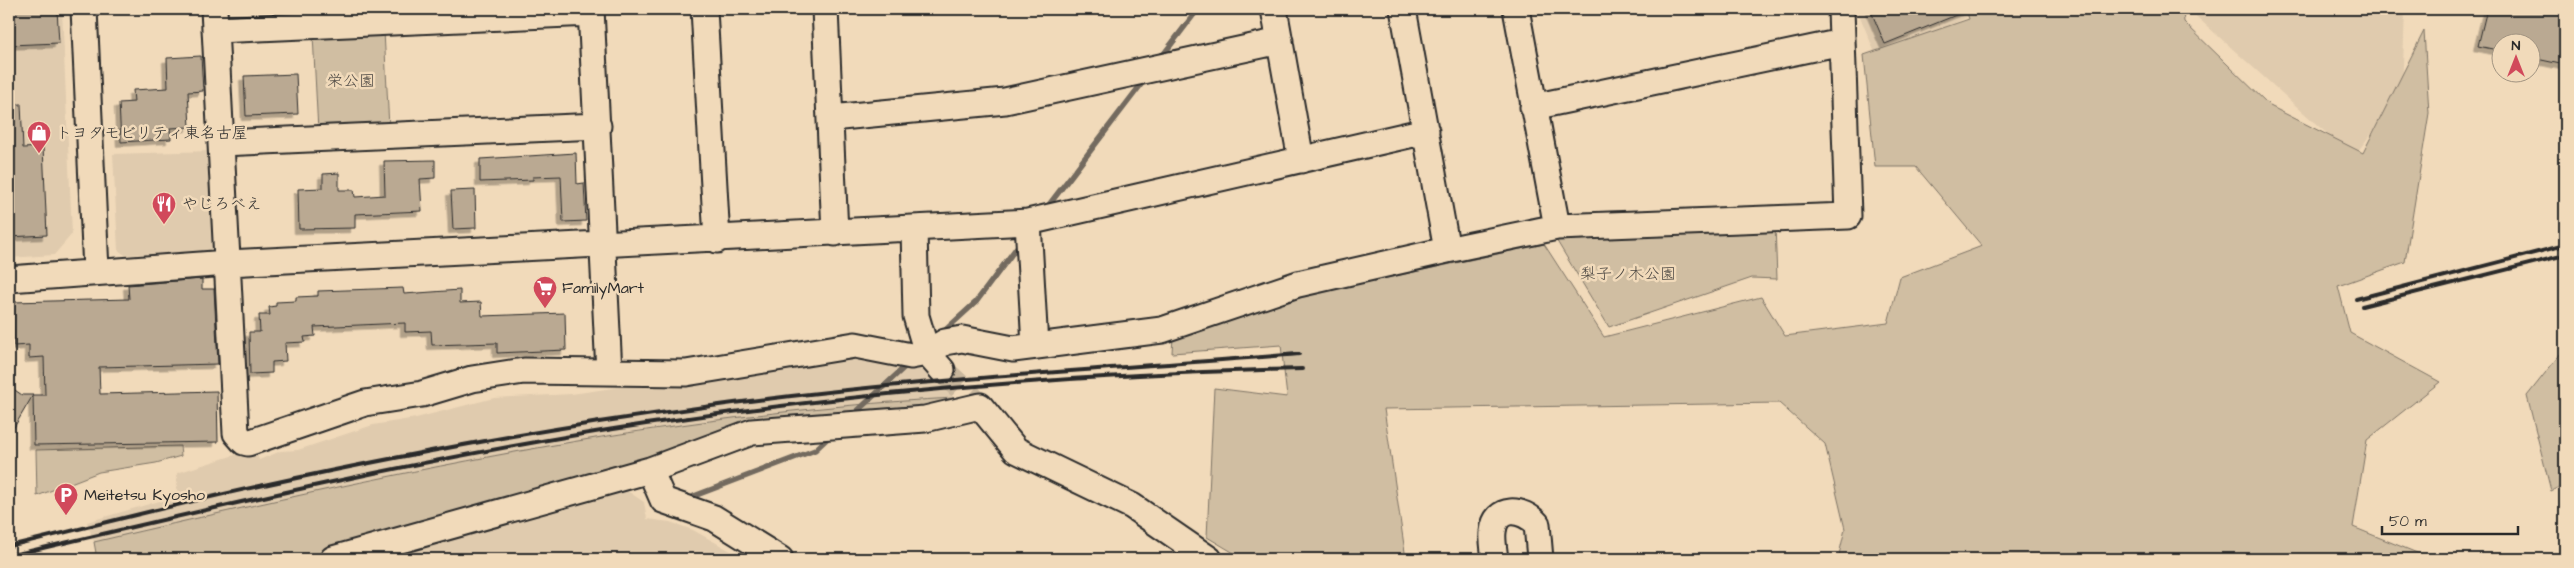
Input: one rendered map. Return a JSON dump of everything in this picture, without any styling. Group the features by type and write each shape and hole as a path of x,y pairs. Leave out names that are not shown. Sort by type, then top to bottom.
{"street":[{"path":"84,9 96,271"},
{"path":"704,9 717,240"},
{"path":"825,9 835,233"},
{"path":"1274,9 1301,160"},
{"path":"1403,9 1447,250"},
{"path":"1516,9 1557,227"},
{"path":"934,362 944,342 962,338 1013,349 1162,330 1298,284 1557,227 1848,216 1841,9"},
{"path":"609,372 591,11 215,19 236,433 244,442 365,402 422,394 472,379 524,371 686,373 855,346 934,362"},
{"path":"831,118 1005,101 1280,41"},
{"path":"1533,107 1842,42"},
{"path":"221,143 598,126"},
{"path":"9,279 96,271 228,263 717,240 1028,222 1426,131"},
{"path":"1028,222 1035,346"},
{"path":"914,228 916,316 934,362"},
{"path":"333,559 650,470 752,432 925,419 980,406 1016,450 1132,506 1209,559"},
{"path":"650,470 663,500 714,518 780,559"},
{"path":"1494,559 1493,531 1495,523 1502,515 1513,511 1523,513 1537,524 1540,559"}],"shaded area":[{"name":"トヨタモビリティ東名古屋","path":"9,9 62,9 72,234 54,255 9,258"},
{"path":"1857,9 1985,9 1877,58"},
{"path":"2188,9 2405,9 2402,95 2353,157"},
{"path":"211,151 215,244 209,251 125,255 118,250 113,154"},
{"path":"845,354 922,362 954,398 872,403 647,429 369,480 94,542 87,522 177,496 177,473 254,449 259,460 281,451 298,450 373,425 416,418 494,398 572,394"},
{"path":"626,490 644,502 647,519 670,522 693,530 745,559 351,559 606,491"}],"green space":[{"path":"1966,9 2183,9 2184,22 2270,106 2363,153 2424,31 2429,113 2405,262 2338,286 2350,333 2440,382 2367,440 2353,527 2432,559 1838,559 1845,529 1825,444 1779,403 1384,409 1406,559 1244,559 1207,537 1214,388 1287,397 1281,345 1172,353 1173,336 1293,298 1544,244 1604,337 1761,297 1785,336 1888,323 1900,277 1982,246 1916,167 1875,167 1864,55 1969,19"},
{"name":"栄公園","path":"384,31 389,128 318,131 313,35"},
{"name":"梨子ノ木公園","path":"1775,225 1777,279 1752,278 1609,327 1552,233"},
{"path":"2565,348 2565,484 2551,491 2527,396"},
{"path":"954,398 924,415 750,426 650,464 328,554 317,559 88,559 87,555 96,553 94,542 414,471 521,451 737,418 845,406"},
{"path":"180,446 181,456 156,463 99,472 37,496 36,450"}],"building":[{"path":"9,9 57,9 59,43 9,45"},
{"path":"1870,9 1971,9 1885,44"},
{"path":"2487,9 2565,9 2565,65 2542,60 2542,32 2492,32 2492,49 2478,46"},
{"path":"201,56 203,91 188,92 190,127 170,128 171,139 121,142 119,103 134,102 133,90 168,88 167,58"},
{"path":"296,74 298,114 246,116 244,76"},
{"path":"21,104 23,148 43,147 47,235 9,237 9,105"},
{"path":"576,153 577,184 584,183 586,221 563,222 561,176 533,177 533,180 480,182 480,159"},
{"path":"435,160 435,178 420,179 422,211 355,214 355,228 299,229 298,189 323,188 323,174 339,173 339,190 354,190 355,197 385,195 384,161"},
{"path":"475,190 476,228 453,229 451,191"},
{"path":"202,279 202,289 214,289 218,364 99,367 100,394 217,391 218,442 34,445 33,395 45,395 44,357 29,358 29,345 14,346 13,302 129,299 128,285"},
{"path":"403,288 404,294 460,290 460,303 481,302 482,316 565,313 566,350 497,353 497,343 432,345 431,331 405,332 405,323 314,327 315,336 304,337 305,342 285,343 286,361 272,362 272,373 250,374 249,332 260,332 259,315 270,315 269,307 276,306 276,302 296,301 296,297 318,296 318,291"},
{"path":"9,386 22,395 33,395 9,436"}],"waterway":[{"path":"1160,59 1198,9"},
{"path":"1045,210 1146,78"},
{"path":"941,334 976,302 1020,243"},
{"path":"853,415 910,362"},
{"path":"694,496 815,450 831,435"}],"tunnel":[{"path":"942,370 980,406"}],"railway":[{"path":"2356,299 2565,245"},
{"path":"2362,306 2565,255"},
{"path":"9,546 200,499 318,474 480,442 643,415 772,398 922,383 1299,354"},
{"path":"9,556 326,483 486,451 646,424 809,403 973,386 1138,375 1302,369"}],"place":[{"name":"トヨタモビリティ東名古屋","path":"39,154"},
{"name":"やじろべえ","path":"164,225"},
{"name":"FamilyMart","path":"545,309"},
{"name":"Meitetsu Kyosho","path":"66,516"}]}
